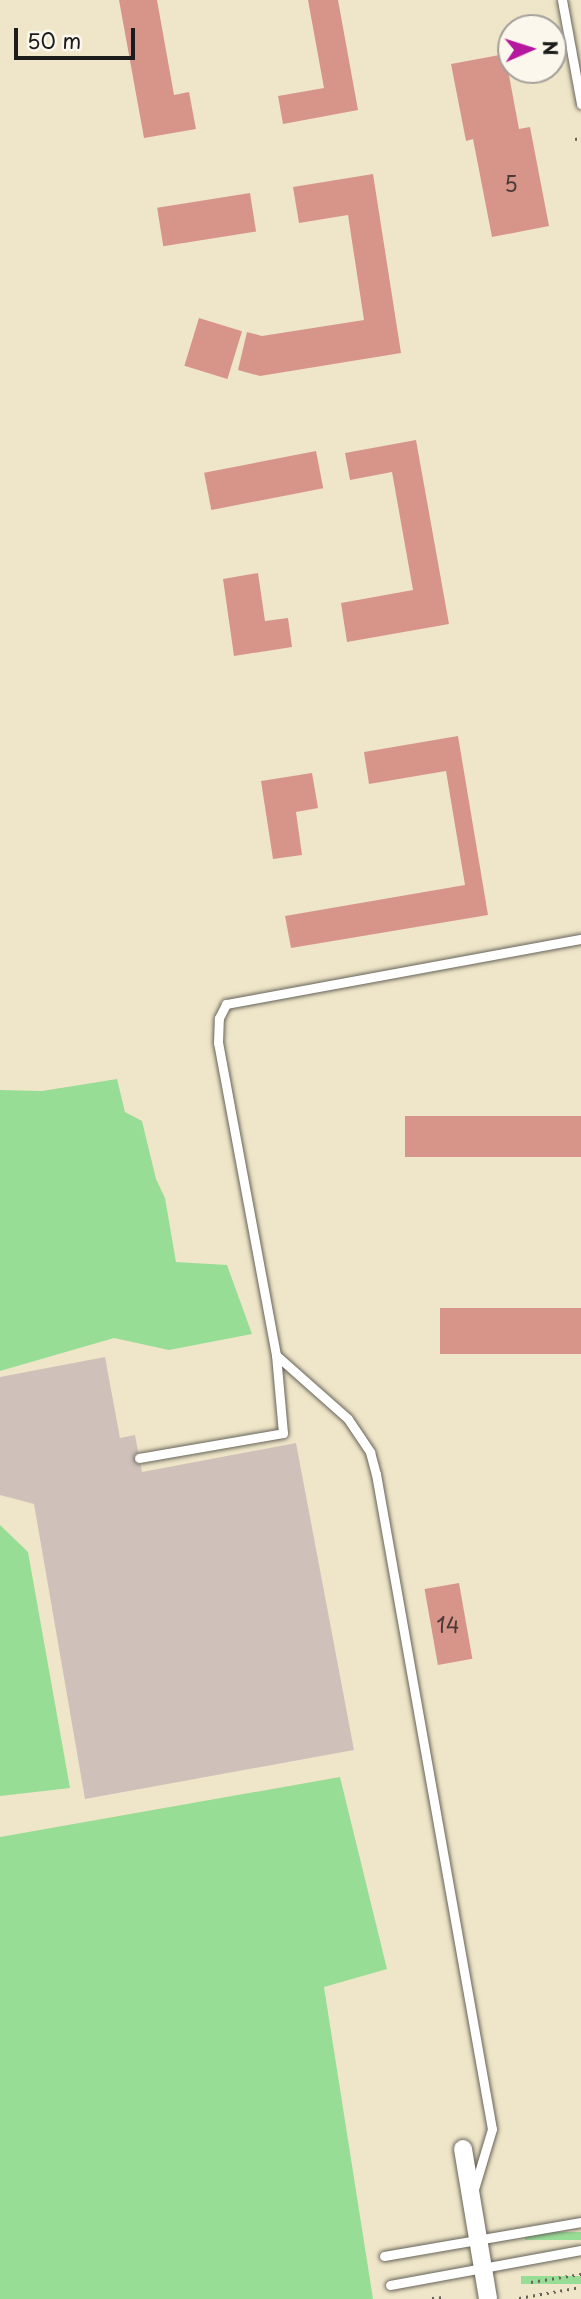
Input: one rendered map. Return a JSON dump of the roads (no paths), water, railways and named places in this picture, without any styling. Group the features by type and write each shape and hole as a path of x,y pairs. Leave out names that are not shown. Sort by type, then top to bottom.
{"street":[{"path":"463,2149 488,2299"}],"lane":[{"path":"562,0 581,104"},
{"path":"139,1458 282,1433 276,1355 218,1043 219,1018 226,1004 581,939"},
{"path":"276,1355 348,1419 370,1452 376,1474 492,2129 472,2196"},
{"path":"384,2256 581,2222"},
{"path":"390,2285 581,2250"}]}
